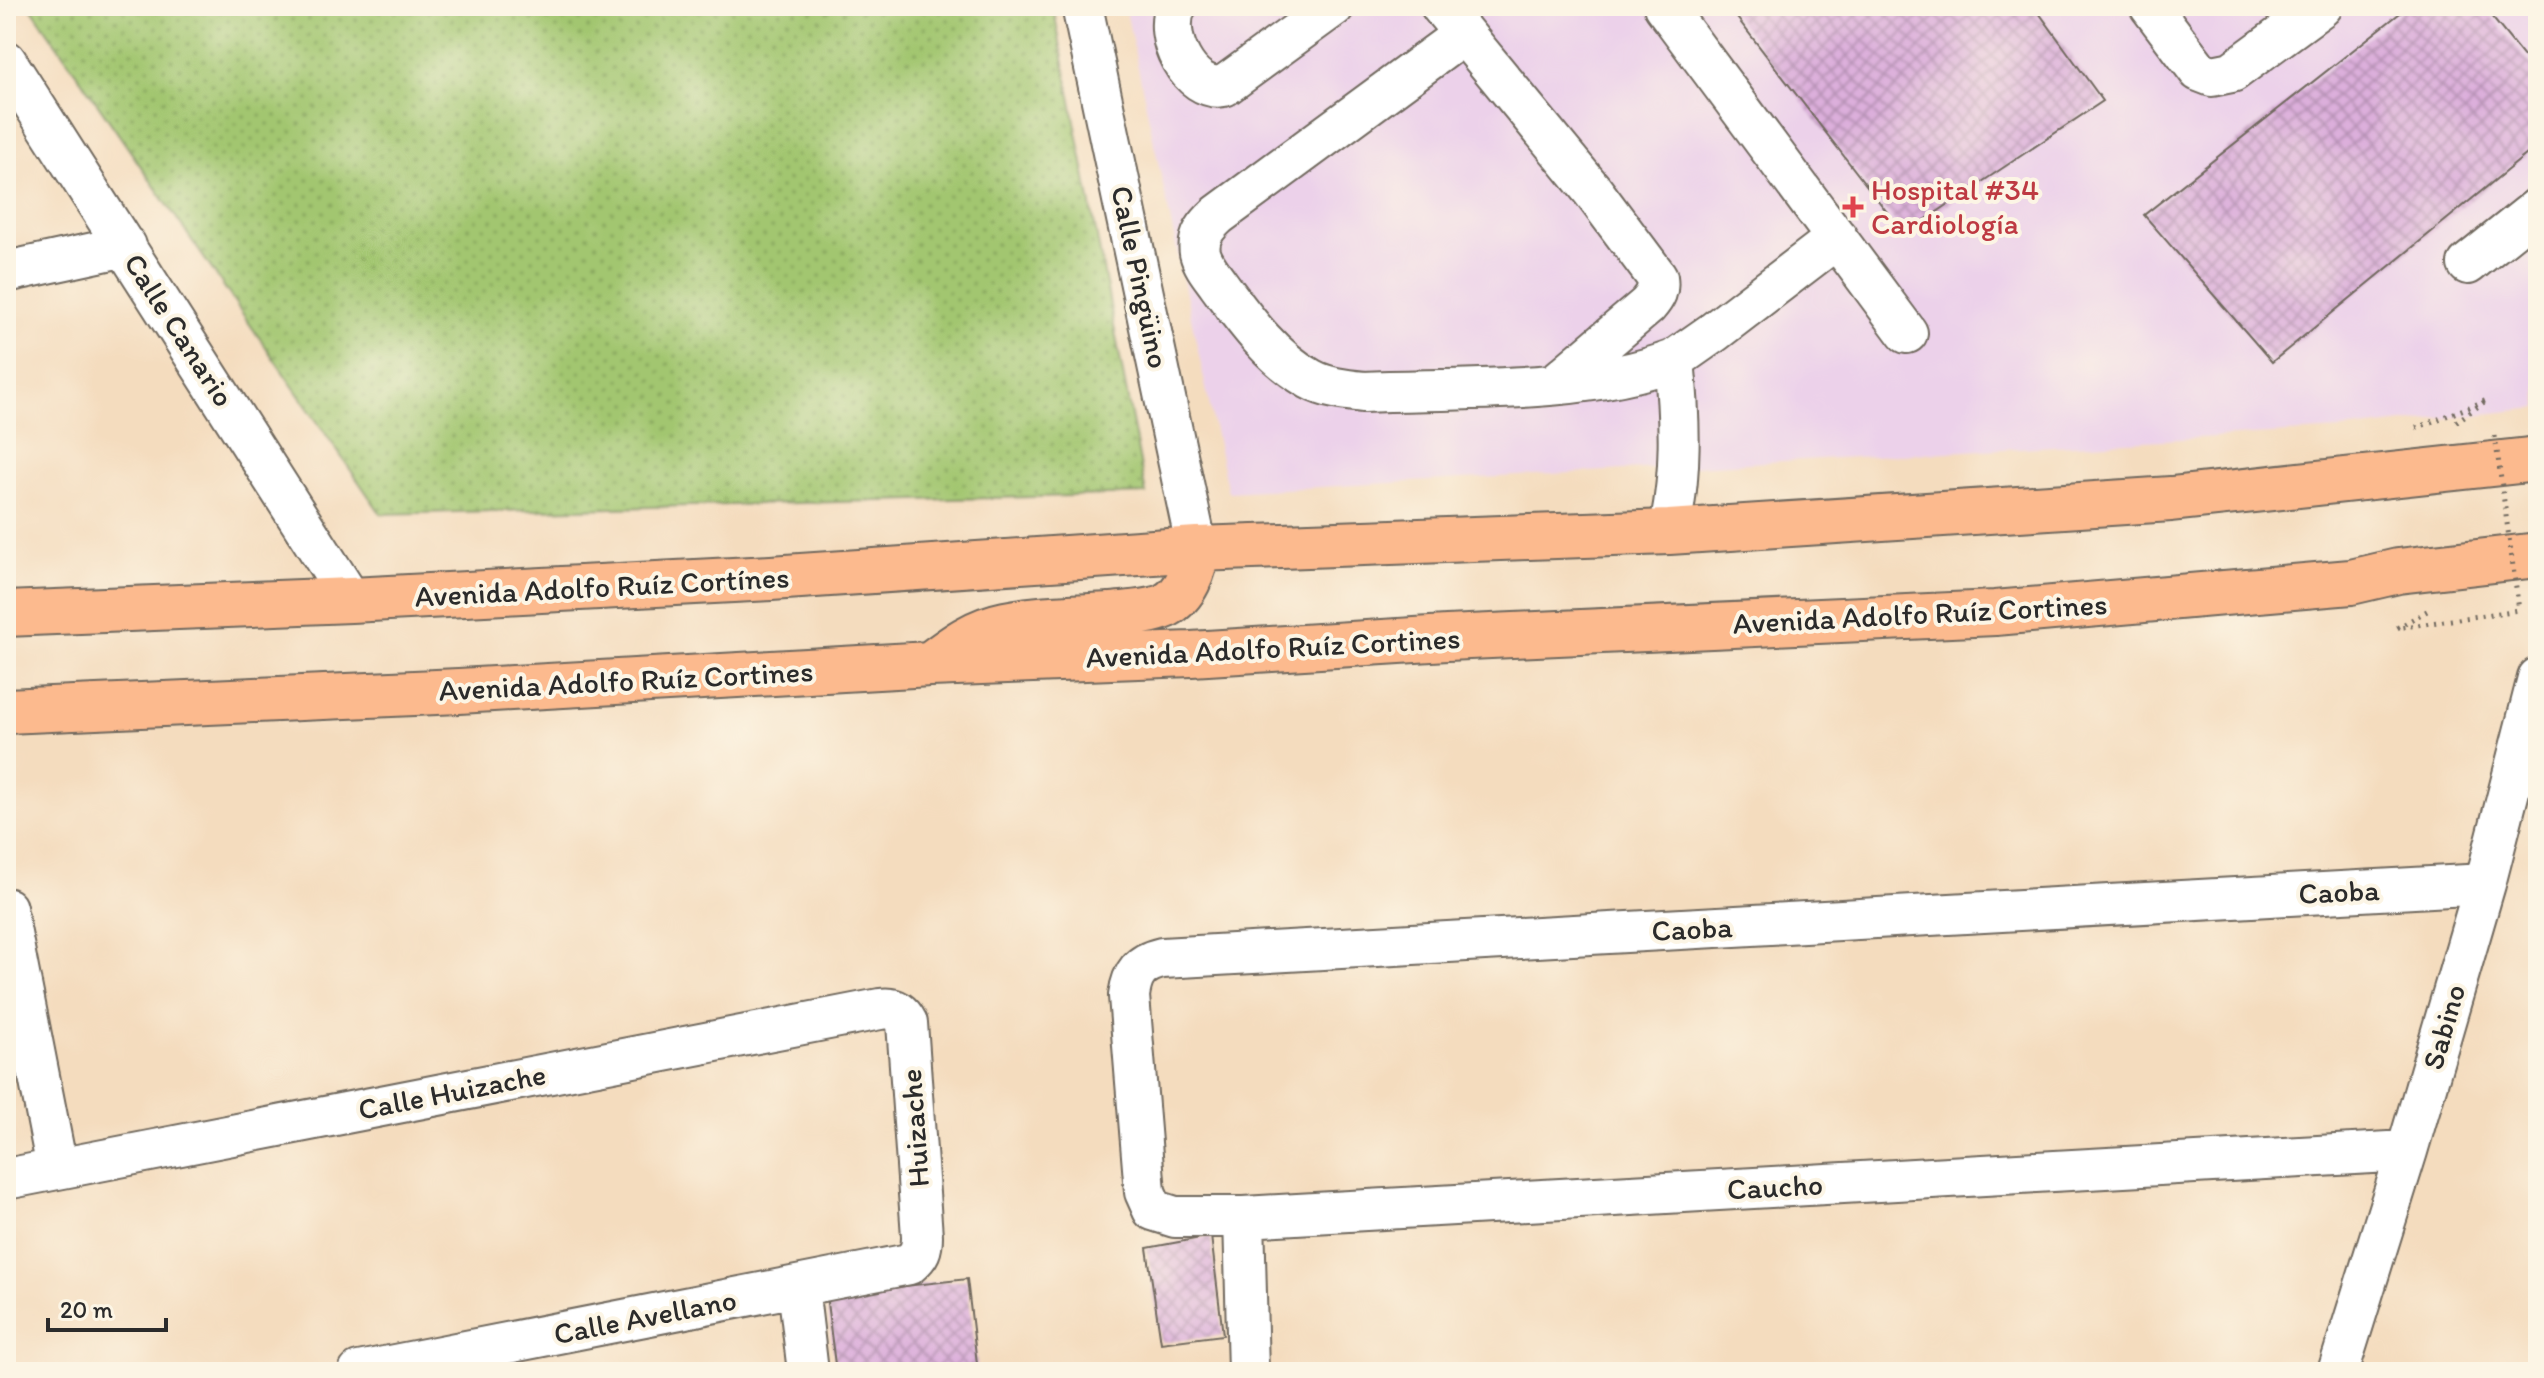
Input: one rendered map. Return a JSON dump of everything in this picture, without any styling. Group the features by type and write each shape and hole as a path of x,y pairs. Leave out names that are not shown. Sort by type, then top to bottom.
{"main road":[{"path":"930,664 962,640 1004,624 1124,614 1165,605 1187,585 1197,549 1669,532 2171,499 2538,459"},
{"name":"Avenida Adolfo Ruíz Cortínes","path":"6,614 771,578 1197,549"},
{"name":"Avenida Adolfo Ruíz Cortines","path":"6,711 1995,613 2351,582 2398,571 2538,555"}],"street":[{"name":"Calle Pingüino","path":"1082,6 1197,549"},
{"path":"1176,6 1171,23 1171,36 1176,48 1198,82 1215,88 1224,86 1334,6"},
{"path":"1664,6 1907,333"},
{"path":"2150,6 2199,71 2212,76 2232,72 2315,8"},
{"path":"1555,384 1647,306 1655,297 1657,277 1592,190 1453,20 1205,227 1200,254 1249,325 1287,364 1312,380 1335,388 1364,392 1555,384 1647,370 1674,360 1837,238"},
{"name":"Calle Canario","path":"6,61 351,600"},
{"path":"2468,264 2538,208"},
{"path":"6,272 126,246"},
{"path":"1669,532 1679,470 1679,414 1674,360"},
{"name":"Sabino","path":"2338,1372 2485,884 2538,678"},
{"name":"Caoba","path":"1148,1202 1129,996 1131,979 1138,968 1147,962 1178,957 2485,884"},
{"path":"6,908 57,1168"},
{"name":"Calle Huizache","path":"6,1179 880,1009 898,1011"},
{"name":"Huizache","path":"898,1011 907,1023 922,1248"},
{"name":"Caucho","path":"1148,1202 1153,1210 1175,1217 1244,1217 2407,1151"},
{"path":"1244,1217 1248,1372"},
{"name":"Calle Avellano","path":"359,1372 909,1264 918,1257 922,1248"},
{"path":"798,1287 808,1372"}],"path":[{"path":"2495,436 2519,610"}],"shaded area":[{"name":"Hospital #34 Cardiología","path":"1125,6 2538,6 2538,408 2342,430 1228,492"}],"green space":[{"path":"30,6 1053,6 1146,494 381,514"}],"building":[{"path":"1728,6 2034,6 2103,101 1904,234"},
{"path":"2409,6 2483,6 2538,74 2538,145 2272,362 2144,215"},
{"path":"1211,1236 1223,1335 1161,1343 1147,1248"},
{"path":"967,1279 978,1372 836,1372 826,1295"}],"place":[{"name":"Hospital #34 Cardiología","path":"1853,207"}]}
